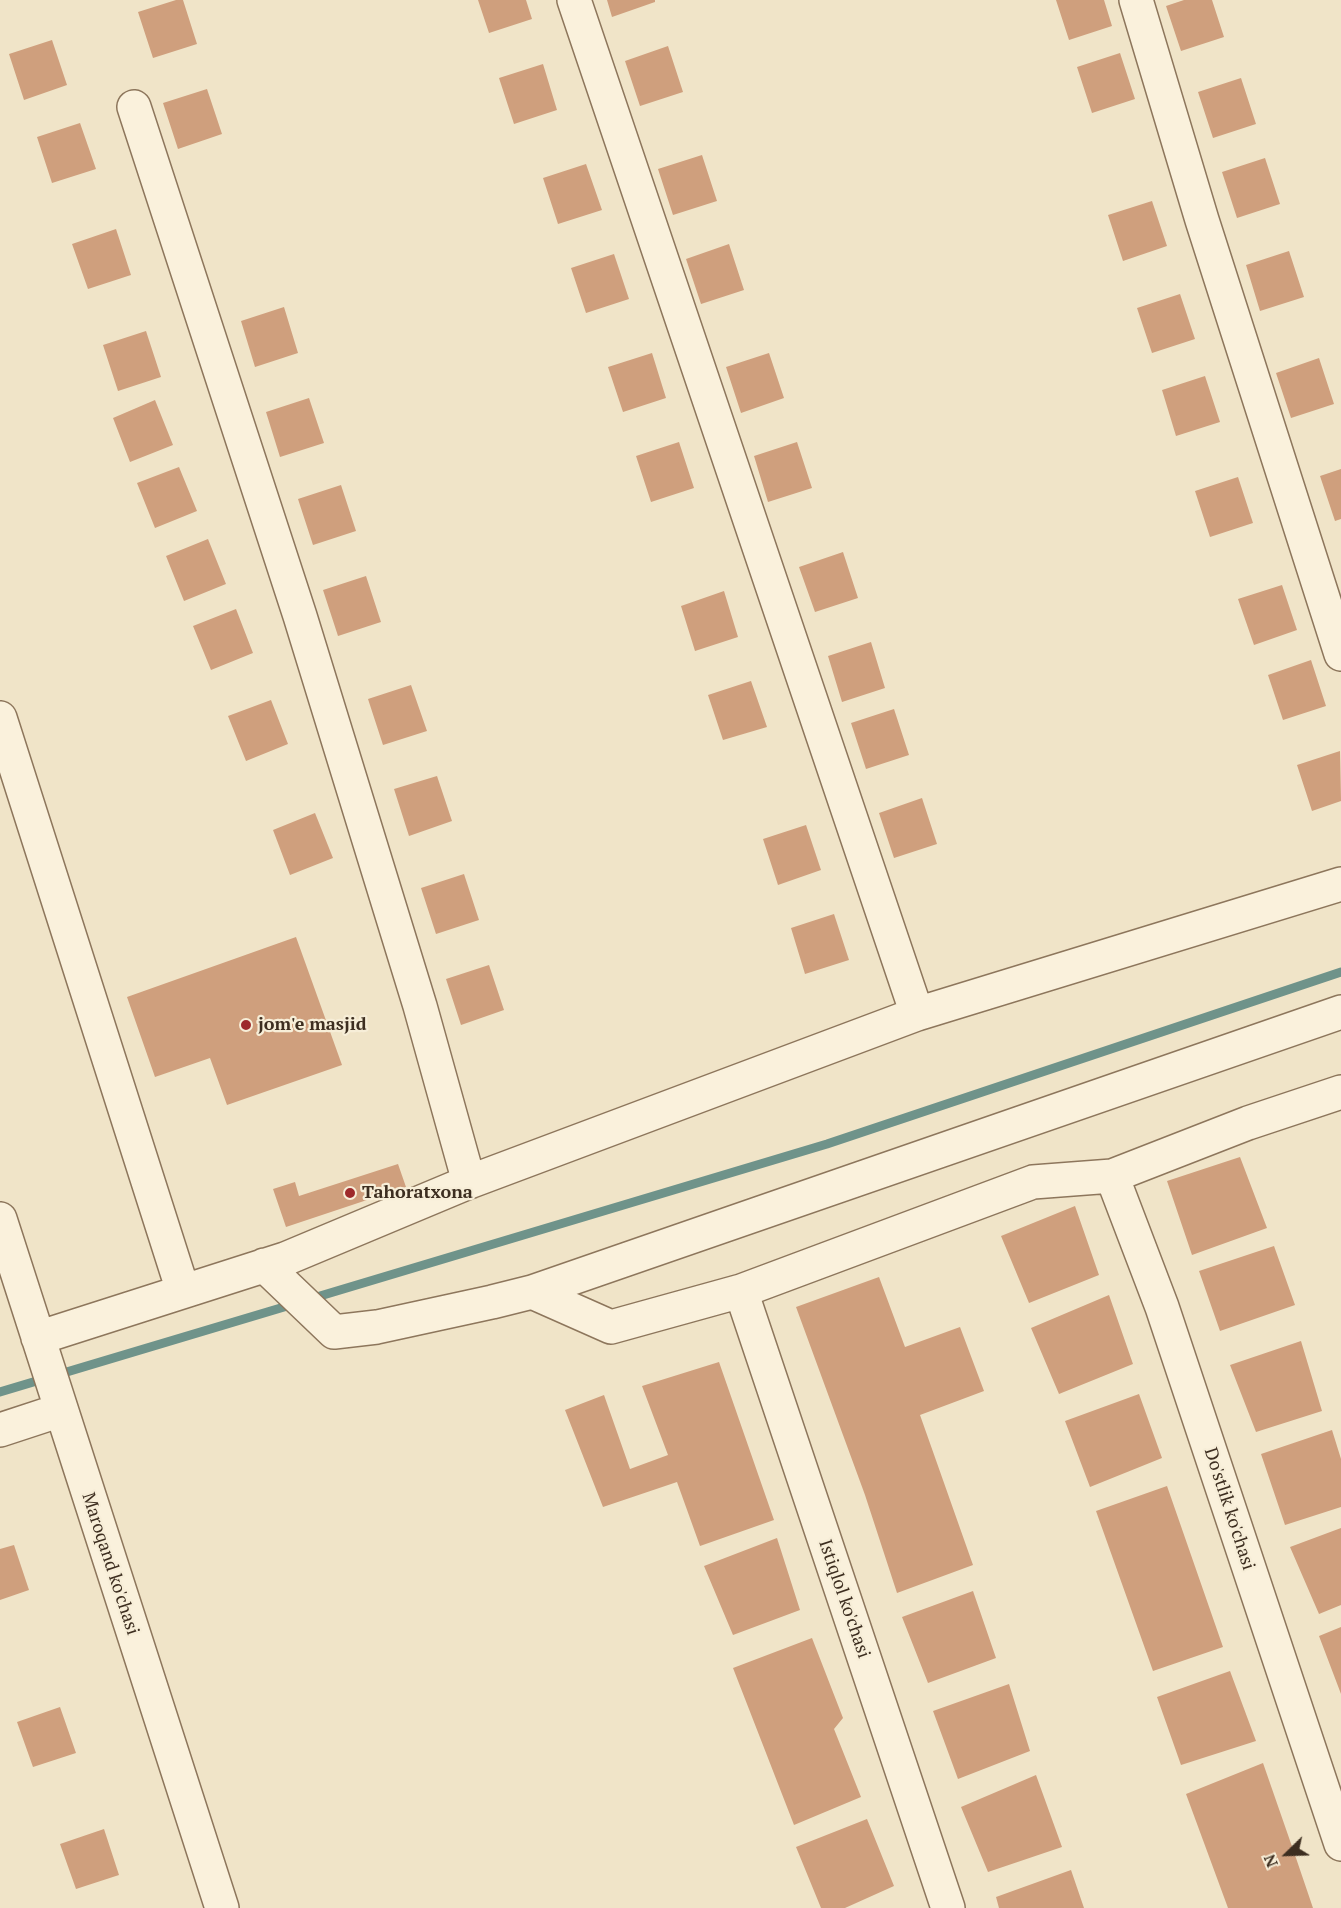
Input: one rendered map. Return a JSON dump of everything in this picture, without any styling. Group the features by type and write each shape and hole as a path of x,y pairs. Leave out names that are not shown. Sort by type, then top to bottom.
{"street":[{"path":"574,0 917,1014"},
{"path":"1136,0 1202,220 1341,654"},
{"path":"134,107 300,616 420,1006 470,1182"},
{"path":"0,718 183,1291"},
{"path":"38,1338 264,1265 470,1182 917,1014 1341,885"},
{"path":"264,1265 334,1332 377,1327 532,1292 1341,1012"},
{"path":"532,1292 611,1327 741,1291 1033,1182 1112,1176 1248,1122 1341,1092"},
{"name":"Do'stlik ko'chasi","path":"1112,1176 1162,1307 1341,1844"},
{"name":"Maroqand ko'chasi","path":"0,1219 222,1908"},
{"name":"Istiqlol ko'chasi","path":"741,1291 948,1908"},
{"path":"0,1430 61,1410"}],"building":[{"path":"176,0 183,0 197,44 153,58 138,12"},
{"path":"478,0 526,0 532,19 489,33"},
{"path":"607,0 655,0 655,2 612,17"},
{"path":"1056,0 1104,0 1112,26 1069,40"},
{"path":"1184,0 1212,0 1224,37 1181,51 1166,6"},
{"path":"52,40 67,85 24,100 9,54"},
{"path":"668,46 683,92 640,106 625,61"},
{"path":"1120,53 1135,99 1092,113 1077,67"},
{"path":"543,64 557,110 514,124 499,78"},
{"path":"1241,78 1256,124 1213,138 1198,92"},
{"path":"207,89 222,134 178,149 163,103"},
{"path":"80,123 96,169 52,183 37,137"},
{"path":"702,155 717,201 673,215 658,169"},
{"path":"1265,158 1280,204 1237,218 1222,172"},
{"path":"586,164 602,210 558,224 543,178"},
{"path":"1152,201 1167,246 1123,261 1108,215"},
{"path":"116,229 131,275 88,289 72,244"},
{"path":"729,244 744,290 701,304 686,259"},
{"path":"1289,251 1304,297 1260,311 1246,265"},
{"path":"614,254 629,299 586,313 571,268"},
{"path":"1180,294 1195,339 1152,353 1137,308"},
{"path":"284,307 298,353 255,367 241,321"},
{"path":"146,331 161,377 118,391 103,345"},
{"path":"652,353 666,398 623,412 608,367"},
{"path":"769,353 784,398 741,413 726,367"},
{"path":"1319,358 1334,404 1291,418 1276,373"},
{"path":"1205,376 1220,422 1176,436 1162,390"},
{"path":"309,398 324,443 280,457 266,412"},
{"path":"155,400 173,445 130,462 113,418"},
{"path":"679,442 694,488 651,502 636,456"},
{"path":"797,442 812,488 768,502 754,456"},
{"path":"179,467 197,511 155,528 137,483"},
{"path":"1341,469 1341,519 1335,521 1320,476"},
{"path":"1238,477 1253,523 1210,537 1195,491"},
{"path":"341,485 356,531 313,545 298,499"},
{"path":"208,539 226,584 184,601 166,556"},
{"path":"843,552 858,598 815,612 799,567"},
{"path":"366,576 381,622 338,636 323,590"},
{"path":"1282,585 1297,630 1254,645 1238,599"},
{"path":"724,591 738,637 695,651 681,606"},
{"path":"236,609 253,653 211,670 193,626"},
{"path":"871,642 885,688 842,702 828,656"},
{"path":"1311,660 1326,706 1283,720 1268,675"},
{"path":"751,681 767,727 723,740 708,695"},
{"path":"411,685 427,731 383,745 368,699"},
{"path":"271,700 288,744 246,761 228,716"},
{"path":"894,709 909,755 866,769 851,723"},
{"path":"1340,751 1341,801 1312,811 1297,765"},
{"path":"437,776 452,821 409,836 394,789"},
{"path":"922,798 937,844 894,858 879,813"},
{"path":"315,813 333,858 290,875 273,830"},
{"path":"806,825 821,870 778,885 763,839"},
{"path":"464,874 479,920 436,934 421,888"},
{"path":"834,914 849,960 805,974 791,928"},
{"path":"296,937 342,1065 227,1105 210,1058 155,1077 127,997"},
{"path":"489,965 504,1010 461,1025 446,979"},
{"path":"1240,1157 1267,1228 1192,1255 1167,1181"},
{"name":"Tahoratxona","path":"398,1164 406,1187 286,1227 273,1189 295,1182 299,1196"},
{"path":"1075,1206 1099,1275 1029,1303 1001,1236"},
{"path":"1274,1246 1295,1305 1220,1331 1199,1271"},
{"path":"879,1277 905,1347 960,1327 984,1391 920,1415 973,1565 897,1593 865,1495 796,1307"},
{"path":"1109,1295 1133,1364 1059,1394 1031,1328"},
{"path":"1301,1341 1322,1411 1256,1432 1230,1365"},
{"path":"719,1362 774,1520 700,1546 677,1482 603,1507 565,1410 604,1395 630,1469 668,1455 642,1386"},
{"path":"1139,1394 1162,1458 1090,1487 1065,1421"},
{"path":"1332,1430 1341,1459 1341,1507 1285,1525 1261,1454"},
{"path":"1167,1486 1223,1647 1153,1671 1096,1511"},
{"path":"1341,1528 1341,1605 1319,1614 1290,1547"},
{"path":"777,1538 800,1610 733,1635 704,1566"},
{"path":"14,1545 29,1590 0,1600 0,1549"},
{"path":"973,1591 996,1658 928,1683 902,1617"},
{"path":"1341,1627 1341,1694 1319,1636"},
{"path":"812,1638 843,1718 834,1729 861,1797 794,1825 733,1668"},
{"path":"1230,1671 1256,1741 1181,1765 1157,1697"},
{"path":"1009,1684 1030,1751 958,1779 933,1711"},
{"path":"60,1707 76,1753 33,1767 17,1722"},
{"path":"1263,1763 1313,1908 1228,1908 1186,1794"},
{"path":"1036,1775 1062,1847 988,1872 961,1807"},
{"path":"867,1819 894,1886 845,1908 821,1908 796,1847"},
{"path":"104,1829 119,1875 76,1889 60,1844"},
{"path":"1071,1870 1084,1908 999,1908 996,1897"}],"waterway":[{"path":"310,1299 827,1144 1341,972"},
{"path":"0,1392 294,1304"}],"place":[{"name":"jom'e masjid","path":"246,1025"},
{"name":"Tahoratxona","path":"350,1193"}]}
